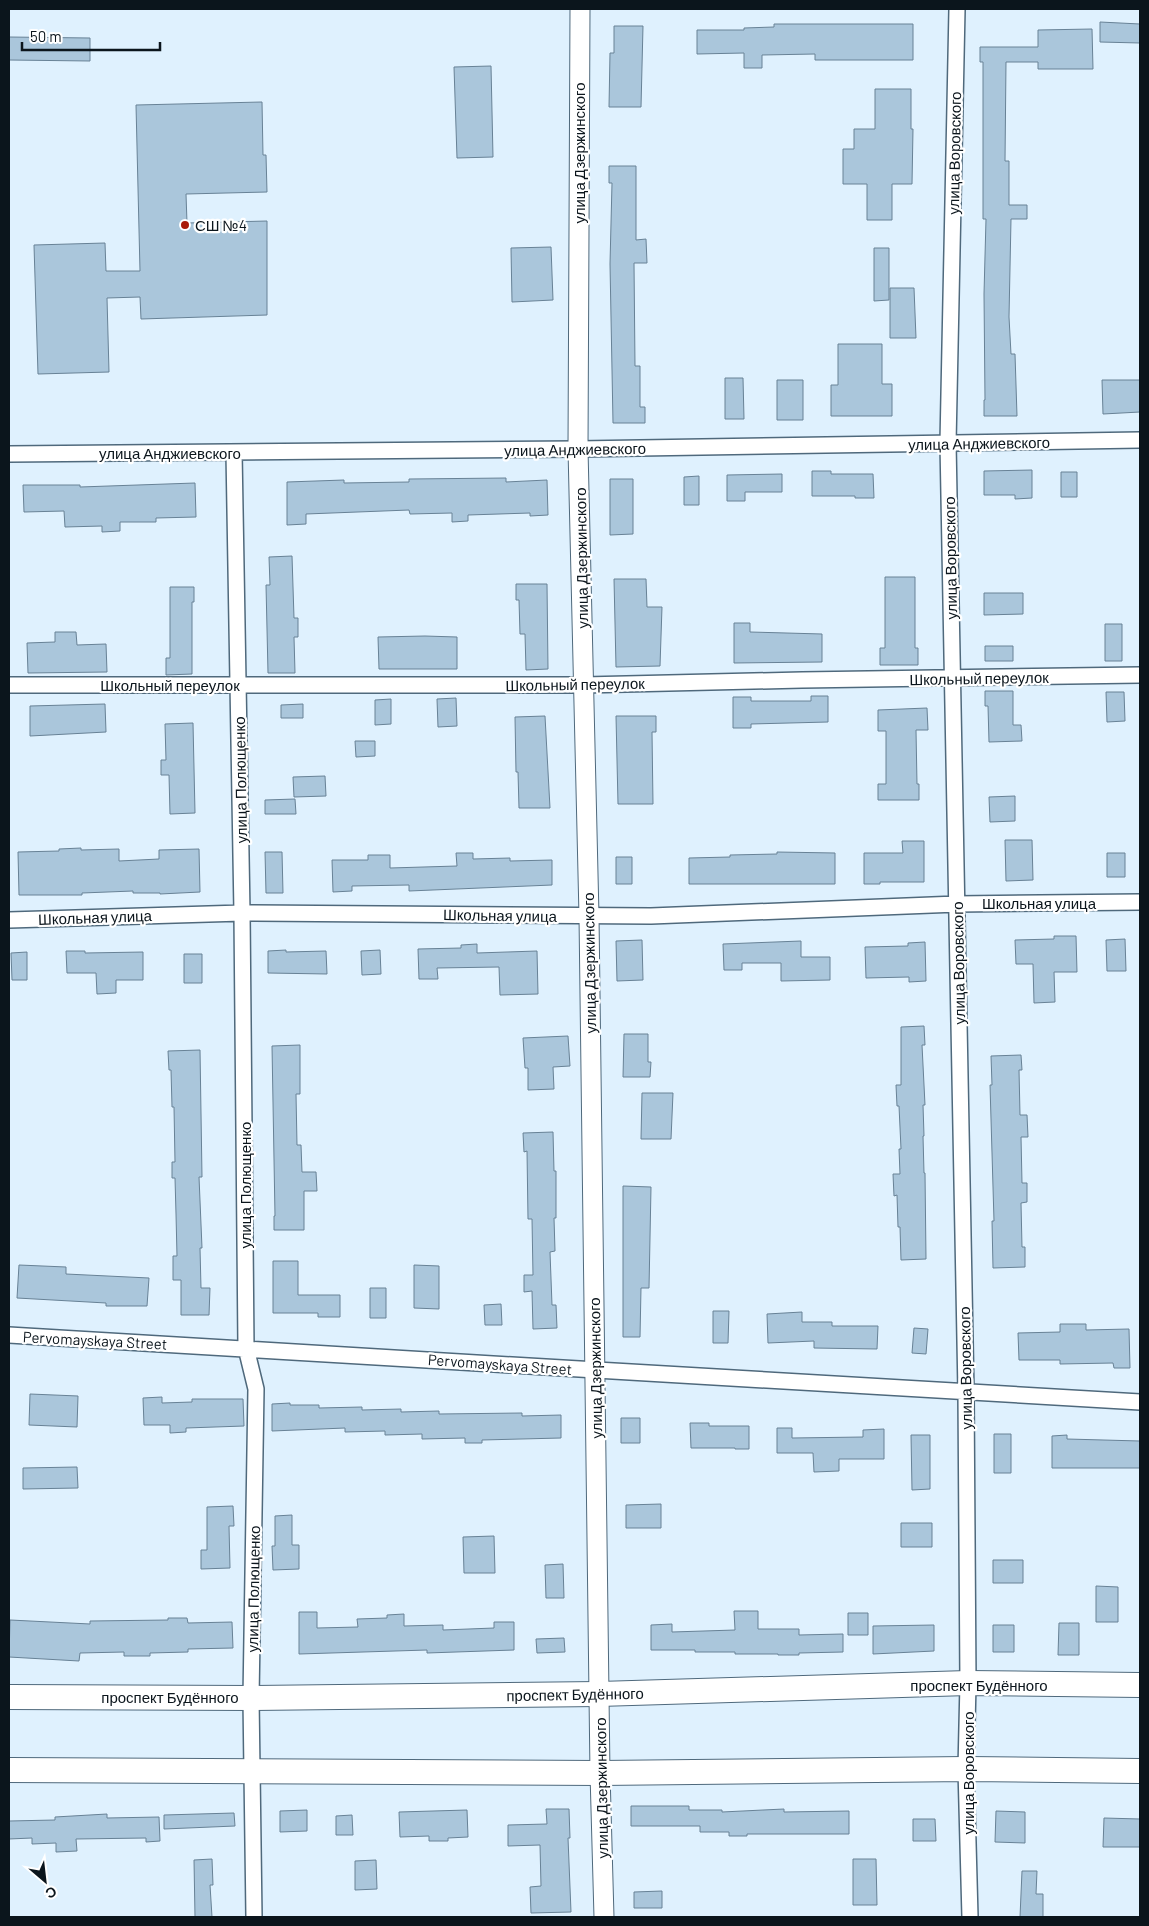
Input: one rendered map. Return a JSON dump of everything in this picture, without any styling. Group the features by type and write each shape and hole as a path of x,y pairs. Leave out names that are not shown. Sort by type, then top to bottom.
{"main road":[{"name":"проспект Будённого","path":"9,1697 251,1698 599,1694 968,1683 1140,1685"},
{"path":"9,1770 600,1773 966,1769 1140,1771"}],"street":[{"name":"улица Дзержинского","path":"580,9 578,449 589,916 600,1773 604,1917"},
{"name":"улица Воровского","path":"957,9 948,443 966,1394 968,1683 966,1769 970,1917"},
{"name":"улица Анджиевского","path":"9,454 578,449 1140,440"},
{"name":"улица Полющенко","path":"234,452 242,913 246,1348 256,1389 251,1698 254,1917"},
{"name":"Школьный переулок","path":"9,685 584,685 1140,675"},
{"name":"Школьная улица","path":"9,920 242,913 651,916 957,904 1140,902"},
{"name":"Pervomayskaya Street","path":"9,1336 246,1348 966,1394 1140,1402"}],"building":[{"path":"1100,22 1140,24 1140,43 1100,42"},
{"path":"774,24 913,24 913,60 815,60 815,54 762,55 762,68 744,68 744,53 697,54 697,30 744,30 744,28 774,27"},
{"path":"614,26 643,26 641,107 609,107 610,53 614,53"},
{"path":"1092,29 1093,69 1038,69 1038,62 1006,62 1005,161 1009,161 1009,205 1027,205 1027,219 1011,219 1009,317 1011,354 1015,354 1017,416 984,416 986,219 983,219 983,62 980,62 980,47 1038,47 1038,30"},
{"path":"9,37 90,38 90,61 9,60"},
{"path":"491,66 493,157 457,158 454,67"},
{"path":"875,89 911,89 911,129 913,129 912,184 892,184 892,220 867,220 867,184 843,184 843,149 854,149 854,129 875,129"},
{"path":"262,102 263,155 266,155 267,192 186,194 187,223 267,221 267,315 141,319 140,297 107,298 109,372 38,374 34,245 105,243 106,271 140,271 136,105"},
{"path":"609,166 636,166 636,240 646,239 647,263 634,263 635,366 640,366 640,407 645,407 645,423 613,423 610,264 612,183 609,183"},
{"path":"551,247 553,300 512,302 511,248"},
{"path":"874,248 889,248 889,300 874,301"},
{"path":"890,288 914,288 916,338 890,338"},
{"path":"838,344 882,344 882,384 892,384 892,416 831,416 831,385 838,385"},
{"path":"725,378 743,378 744,419 725,419"},
{"path":"777,380 803,380 803,420 777,420"},
{"path":"1102,380 1140,380 1140,412 1103,414"},
{"path":"1032,470 1032,498 1015,499 1015,495 984,495 984,471"},
{"path":"812,471 831,471 831,474 873,474 874,498 812,496"},
{"path":"1061,472 1077,472 1077,497 1061,497"},
{"path":"782,474 782,492 745,492 745,501 727,501 727,475"},
{"path":"699,476 699,505 684,505 684,477"},
{"path":"506,478 506,482 547,480 548,515 530,516 530,513 468,515 468,521 452,522 452,513 410,514 409,510 306,514 306,524 287,525 287,482 344,480 344,483 409,482 409,479"},
{"path":"610,479 633,479 633,534 610,535"},
{"path":"195,483 196,517 156,518 156,522 120,522 120,531 102,532 102,526 65,527 64,511 24,512 23,485 80,485 80,487"},
{"path":"292,556 294,618 298,618 298,637 294,637 295,673 268,673 266,585 270,585 269,557"},
{"path":"885,577 915,577 915,648 918,648 918,665 880,665 880,648 885,648"},
{"path":"614,579 646,579 647,607 662,607 660,666 616,667"},
{"path":"516,584 547,584 548,669 526,670 525,634 520,634 519,600 516,600"},
{"path":"170,587 194,587 194,602 192,602 192,674 166,675 166,658 170,658"},
{"path":"984,593 1023,593 1023,614 984,615"},
{"path":"734,623 750,623 750,632 822,634 822,662 734,663"},
{"path":"1105,624 1122,624 1122,661 1105,661"},
{"path":"55,632 76,632 77,645 106,644 107,672 28,673 27,643 55,642"},
{"path":"378,637 457,637 457,669 379,669"},
{"path":"985,646 1013,646 1013,661 985,661"},
{"path":"985,691 1013,691 1013,725 1021,725 1022,741 989,742 988,706 985,706"},
{"path":"1106,692 1124,692 1125,721 1107,722"},
{"path":"811,696 828,696 828,722 751,724 751,728 733,728 733,697 751,697 751,701 811,701"},
{"path":"456,698 457,726 438,727 437,699"},
{"path":"391,699 391,724 375,725 375,700"},
{"path":"105,704 106,732 30,736 30,706"},
{"path":"303,704 303,718 281,718 281,705"},
{"path":"927,708 928,730 916,730 919,800 878,800 878,784 886,784 886,731 878,731 878,710"},
{"path":"545,716 550,808 519,808 515,717"},
{"path":"616,716 656,716 656,732 652,732 653,804 618,804"},
{"path":"193,723 195,813 170,814 169,775 161,775 161,760 166,760 165,724"},
{"path":"355,741 375,741 375,756 356,757"},
{"path":"325,776 326,796 294,797 293,777"},
{"path":"1015,796 1015,821 990,822 989,797"},
{"path":"295,799 296,814 265,814 265,800"},
{"path":"1005,840 1032,840 1033,880 1006,881"},
{"path":"902,841 924,841 924,882 864,884 864,853 903,853"},
{"path":"81,848 81,850 119,849 119,861 159,859 159,850 199,849 200,892 160,894 133,893 133,891 82,893 82,895 19,895 18,852 59,851 59,849"},
{"path":"265,852 282,852 283,893 266,893"},
{"path":"777,852 835,853 835,884 689,884 689,858 777,854"},
{"path":"456,853 473,853 473,859 510,858 510,861 552,860 552,885 409,891 409,885 352,886 352,891 333,892 332,860 368,860 368,855 390,855 390,868 457,866"},
{"path":"1107,853 1125,853 1125,877 1107,877"},
{"path":"616,857 632,857 632,884 616,884"},
{"path":"1054,936 1076,936 1077,972 1054,972 1055,1002 1034,1003 1033,964 1016,964 1015,940 1054,939"},
{"path":"1125,939 1126,971 1107,971 1106,940"},
{"path":"642,940 643,980 617,981 616,941"},
{"path":"801,941 801,957 830,957 830,980 781,981 781,963 742,963 742,970 724,970 723,944"},
{"path":"925,942 926,981 909,982 909,977 866,978 865,947 908,946 908,943"},
{"path":"477,944 477,953 537,951 538,994 500,995 499,967 437,968 438,979 419,979 418,949 461,948 461,945"},
{"path":"286,950 286,952 326,951 327,974 268,973 268,951"},
{"path":"380,950 381,974 362,975 361,951"},
{"path":"66,951 85,951 85,953 143,952 143,980 116,980 116,993 97,994 96,973 67,973"},
{"path":"27,952 27,980 12,980 11,953"},
{"path":"184,954 202,954 202,983 184,983"},
{"path":"924,1026 925,1045 922,1045 925,1105 923,1105 923,1136 926,1259 901,1260 900,1227 898,1227 897,1195 894,1196 893,1174 900,1174 899,1149 901,1149 896,1085 901,1085 901,1027"},
{"path":"624,1034 648,1034 648,1062 651,1062 650,1077 623,1077"},
{"path":"568,1036 570,1066 553,1067 554,1089 528,1090 528,1068 525,1068 523,1038"},
{"path":"300,1045 300,1094 296,1094 297,1145 301,1145 302,1172 316,1172 317,1191 304,1191 304,1230 274,1230 272,1046"},
{"path":"200,1050 202,1177 199,1177 202,1248 200,1248 201,1288 210,1288 209,1315 181,1315 181,1280 173,1280 173,1256 177,1256 175,1178 172,1178 172,1162 175,1162 174,1107 172,1107 171,1070 169,1070 168,1051"},
{"path":"1021,1055 1022,1070 1019,1070 1020,1115 1027,1115 1028,1137 1021,1137 1022,1183 1027,1183 1027,1202 1021,1203 1022,1247 1025,1247 1025,1267 993,1268 991,1056"},
{"path":"642,1093 673,1093 671,1139 641,1139"},
{"path":"553,1132 554,1171 556,1171 556,1218 554,1218 555,1251 550,1252 552,1305 556,1305 557,1328 533,1329 532,1291 524,1292 524,1275 533,1275 532,1219 528,1219 527,1151 524,1152 523,1133"},
{"path":"623,1186 651,1187 649,1288 641,1288 640,1337 623,1337"},
{"path":"273,1261 298,1261 298,1295 340,1295 340,1317 318,1317 318,1313 273,1313"},
{"path":"19,1265 66,1267 66,1274 149,1278 147,1306 106,1306 106,1303 17,1298"},
{"path":"414,1265 439,1266 439,1309 414,1308"},
{"path":"370,1288 386,1288 386,1318 370,1318"},
{"path":"501,1304 502,1325 485,1325 484,1305"},
{"path":"713,1311 729,1311 728,1343 713,1343"},
{"path":"802,1312 802,1322 832,1322 832,1326 878,1326 877,1349 814,1348 814,1341 768,1343 767,1314"},
{"path":"1060,1324 1086,1324 1086,1330 1129,1329 1130,1368 1114,1368 1113,1363 1060,1364 1060,1360 1019,1360 1018,1333 1060,1332"},
{"path":"914,1328 928,1329 926,1354 912,1353"},
{"path":"30,1394 78,1396 77,1427 29,1425"},
{"path":"162,1397 162,1403 192,1402 192,1399 243,1399 244,1426 186,1428 186,1432 170,1433 170,1425 144,1425 143,1398"},
{"path":"290,1403 290,1405 319,1405 319,1408 362,1407 362,1410 401,1409 401,1412 439,1411 439,1414 522,1413 522,1416 561,1415 561,1438 482,1440 482,1443 465,1443 465,1438 422,1439 422,1434 385,1435 385,1431 345,1432 345,1428 272,1431 272,1404"},
{"path":"621,1418 640,1418 640,1443 621,1443"},
{"path":"690,1423 709,1423 709,1426 749,1426 749,1449 691,1448"},
{"path":"777,1428 792,1428 792,1438 863,1437 863,1430 884,1429 884,1459 839,1459 839,1471 814,1472 813,1453 777,1453"},
{"path":"994,1434 1011,1434 1011,1473 994,1473"},
{"path":"911,1435 930,1435 930,1489 912,1490"},
{"path":"1067,1435 1067,1439 1140,1441 1140,1468 1052,1468 1052,1436"},
{"path":"77,1467 78,1488 23,1489 23,1468"},
{"path":"661,1504 661,1528 626,1528 626,1505"},
{"path":"233,1506 234,1526 229,1526 230,1568 201,1569 201,1550 207,1550 207,1507"},
{"path":"292,1515 292,1545 299,1545 299,1569 273,1570 272,1546 275,1546 275,1516"},
{"path":"901,1523 932,1523 932,1547 901,1547"},
{"path":"494,1536 495,1573 464,1573 463,1537"},
{"path":"993,1560 1023,1560 1023,1583 993,1583"},
{"path":"563,1564 564,1598 546,1598 545,1565"},
{"path":"1096,1586 1118,1587 1118,1622 1096,1622"},
{"path":"734,1611 758,1611 758,1629 799,1629 799,1635 843,1634 843,1652 778,1655 695,1652 695,1650 651,1650 651,1625 672,1624 672,1632 735,1630"},
{"path":"299,1612 317,1612 317,1628 358,1627 357,1619 387,1618 387,1615 404,1614 404,1626 443,1625 443,1630 494,1628 494,1622 514,1622 514,1650 427,1653 427,1650 299,1654"},
{"path":"848,1613 868,1613 868,1635 848,1635"},
{"path":"168,1618 187,1618 188,1623 232,1622 233,1648 188,1649 188,1652 150,1653 150,1656 124,1656 124,1652 80,1653 79,1661 9,1657 10,1620 90,1624 90,1621 168,1620"},
{"path":"1059,1623 1079,1623 1079,1655 1058,1655"},
{"path":"934,1625 934,1651 873,1654 873,1626"},
{"path":"993,1625 1014,1625 1014,1652 993,1652"},
{"path":"564,1638 565,1652 537,1653 536,1639"},
{"path":"631,1806 689,1806 689,1810 722,1810 722,1812 784,1809 784,1812 849,1811 849,1834 747,1834 747,1836 729,1836 729,1832 700,1832 700,1826 631,1826"},
{"path":"546,1809 569,1809 570,1838 568,1838 571,1912 531,1913 530,1887 541,1886 540,1845 508,1846 508,1825 547,1824"},
{"path":"307,1810 307,1831 280,1832 280,1811"},
{"path":"467,1810 468,1837 448,1838 448,1841 429,1841 429,1836 400,1837 399,1812"},
{"path":"996,1811 1025,1812 1025,1843 995,1842"},
{"path":"234,1813 235,1826 164,1829 164,1815"},
{"path":"107,1814 107,1818 159,1817 160,1841 146,1842 146,1838 76,1839 77,1851 56,1852 56,1843 32,1844 32,1838 9,1839 9,1821 55,1820 55,1817"},
{"path":"352,1815 353,1835 336,1835 336,1816"},
{"path":"1104,1818 1140,1819 1140,1847 1103,1847"},
{"path":"913,1819 935,1819 936,1841 913,1841"},
{"path":"212,1859 213,1885 210,1885 212,1917 195,1917 194,1860"},
{"path":"853,1859 876,1859 877,1905 853,1905"},
{"path":"376,1860 377,1889 355,1890 355,1861"},
{"path":"1022,1871 1037,1871 1036,1894 1043,1894 1043,1917 1020,1917"},
{"path":"662,1891 662,1908 634,1908 634,1892"}],"place":[{"name":"СШ №4","path":"185,225"}]}
